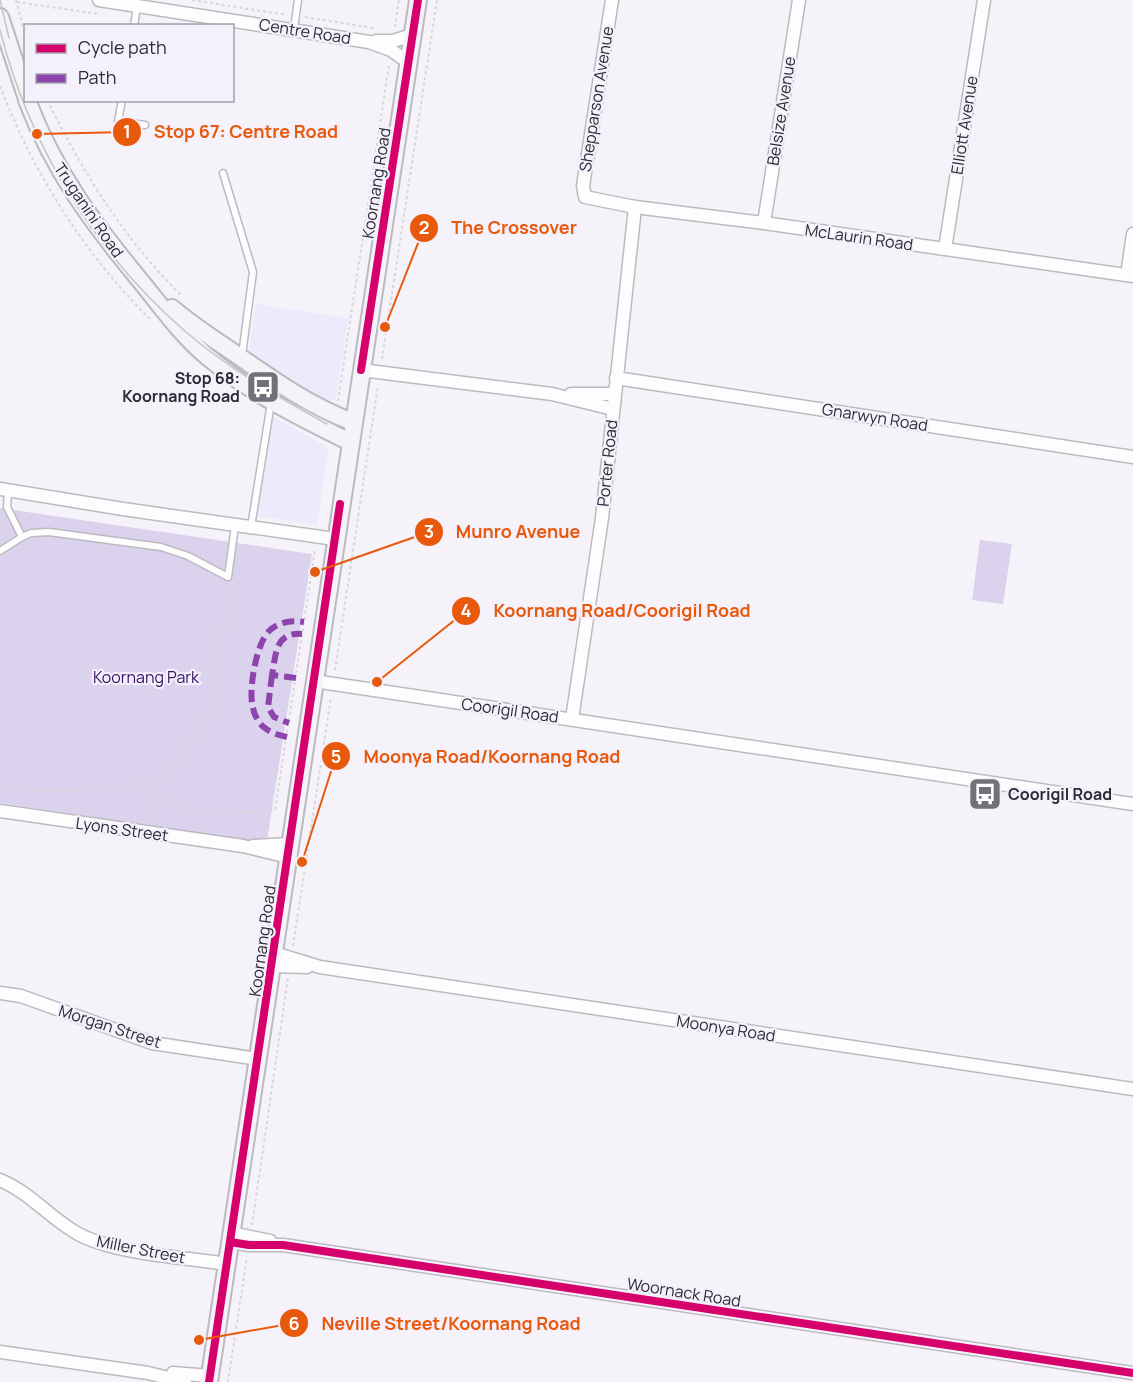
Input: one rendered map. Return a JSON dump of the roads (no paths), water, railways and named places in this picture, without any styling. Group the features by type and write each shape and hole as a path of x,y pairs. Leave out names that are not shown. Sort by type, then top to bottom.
{"street":[{"name":"Centre Road","path":"99,0 392,45 408,62"},
{"name":"Koornang Road","path":"210,1379 418,0"},
{"name":"Shepparson Avenue","path":"585,197 583,186 612,0"},
{"name":"Belsize Avenue","path":"764,223 799,0"},
{"name":"Elliott Avenue","path":"945,249 984,0"},
{"path":"0,17 24,90"},
{"path":"392,45 412,35"},
{"name":"Truganini Road","path":"28,102 52,154 76,197 110,245 183,334 210,359 272,400 350,442"},
{"name":"McLaurin Road","path":"585,197 635,207 764,223 1130,276"},
{"name":"Porter Road","path":"572,719 602,518 635,207"},
{"path":"1130,276 1133,234"},
{"name":"Truganini Road","path":"141,282 192,325 241,358 310,402 353,422"},
{"path":"361,370 552,394 613,409"},
{"name":"Gnarwyn Road","path":"616,378 1133,457"},
{"path":"552,394 614,394"},
{"path":"4,489 335,539"},
{"name":"Coorigil Road","path":"314,681 1133,804"},
{"name":"Lyons Street","path":"0,811 289,851"},
{"name":"Moonya Road","path":"273,959 1133,1089"},
{"name":"Morgan Street","path":"0,993 21,996 152,1043 258,1059"},
{"name":"Miller Street","path":"0,1180 20,1190 64,1225 92,1240 126,1249 227,1264"},
{"name":"Woornack Road","path":"231,1238 266,1239 283,1245 1133,1373"},
{"path":"0,1352 148,1373 185,1382"},
{"path":"148,1373 184,1373 210,1379"}],"lane":[{"path":"294,29 298,0"},
{"path":"134,24 137,6"},
{"path":"122,102 118,121 146,125"},
{"path":"223,173 253,272 241,358"},
{"path":"251,527 272,400"},
{"path":"4,489 7,507 22,537"},
{"path":"0,550 31,533 49,532 161,547 188,556 228,577 235,525"}],"tram line":[{"path":"0,0 9,38"},
{"path":"0,30 28,115 48,156 70,195 123,268 153,301 202,345 254,381 327,424"}],"place":[{"name":"Stop 67: Centre Road","path":"37,134"},
{"name":"The Crossover","path":"385,327"},
{"name":"Stop 68: Koornang Road","path":"263,387"},
{"name":"Munro Avenue","path":"315,572"},
{"name":"Koornang Road/Coorigil Road","path":"377,682"},
{"name":"Coorigil Road","path":"985,794"},
{"name":"Moonya Road/Koornang Road","path":"302,862"},
{"name":"Neville Street/Koornang Road","path":"199,1340"}],"park label":[{"name":"Koornang Park","path":"146,677"}]}
